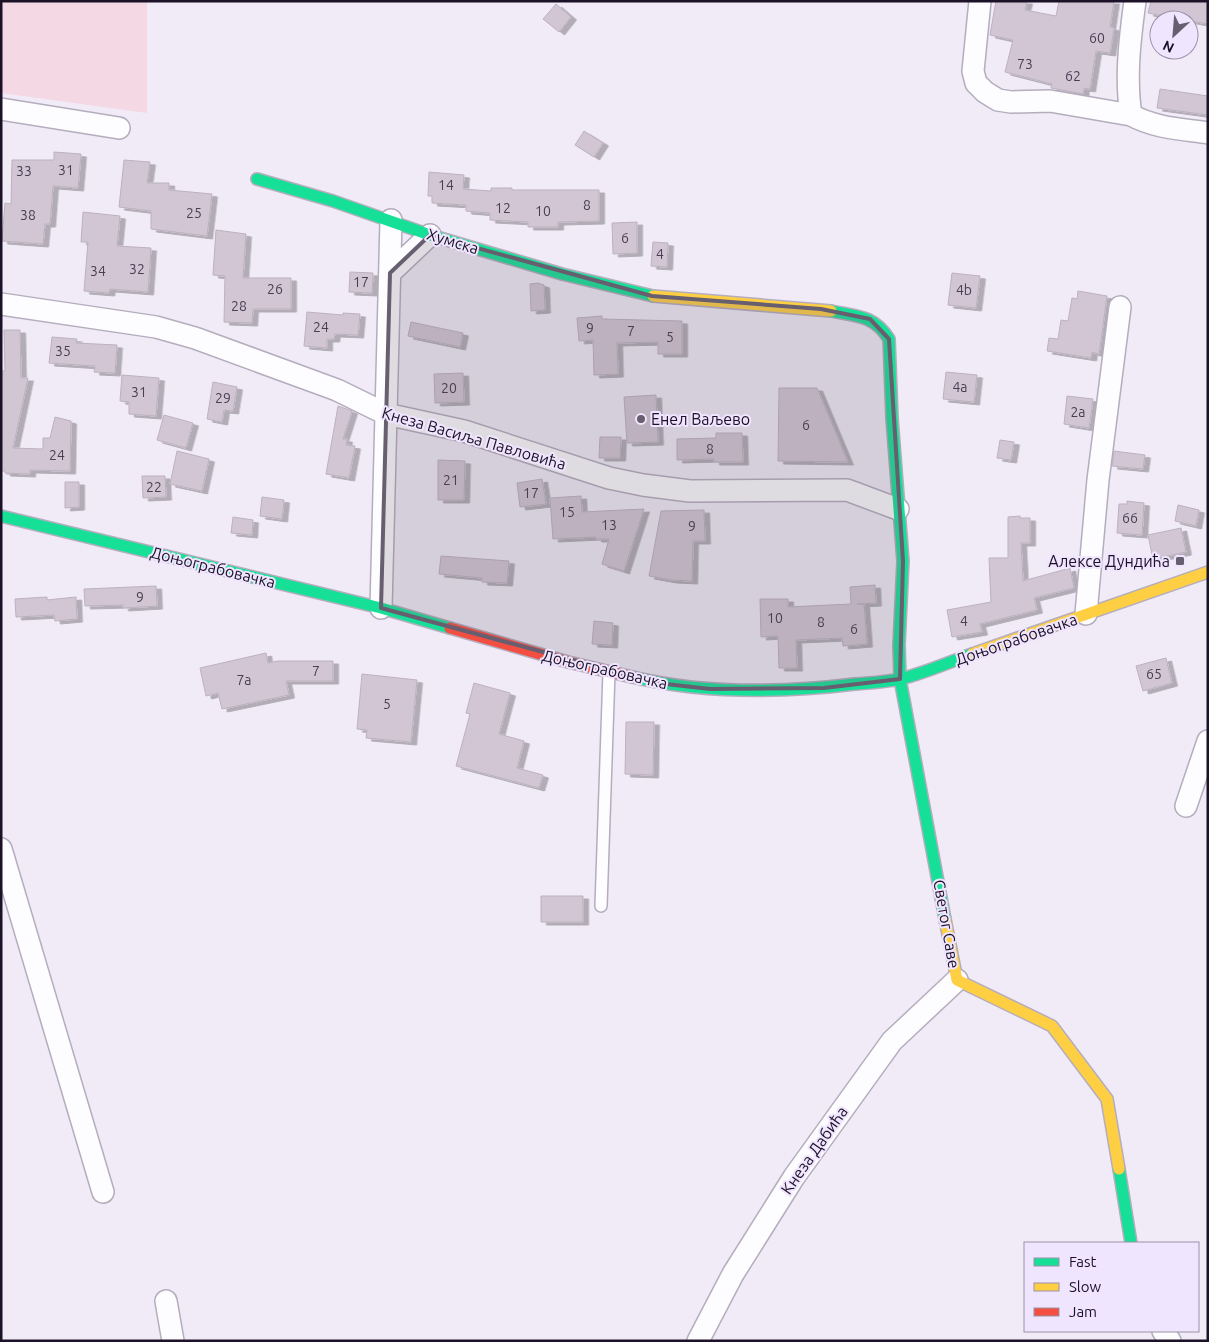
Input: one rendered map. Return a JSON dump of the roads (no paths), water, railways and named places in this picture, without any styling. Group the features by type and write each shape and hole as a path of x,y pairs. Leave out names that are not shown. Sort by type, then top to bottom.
{"street":[{"path":"980,1 973,70 976,83 985,92 998,100 1011,102 1050,101 1131,115 1163,127 1208,133"},
{"path":"1131,115 1128,96 1135,1"},
{"path":"1,109 119,128"},
{"name":"Хумска","path":"257,179 391,220 430,235 562,274 652,296 821,309 870,319 884,329 889,339 898,509"},
{"path":"381,608 391,220"},
{"path":"390,273 430,235"},
{"name":"Кнеза Васиља Павловића","path":"1,304 156,327 195,338 337,390 386,414 464,431 609,478 643,485 690,490 846,490 898,509"},
{"path":"1086,614 1098,480 1120,307"},
{"name":"Светог Саве","path":"898,509 903,561 899,645 900,679 957,980 1052,1026 1108,1099 1131,1242"},
{"name":"Доњограбовачка","path":"1,516 381,608 568,662 657,683 710,689 824,688 900,679 1208,572"},
{"path":"1186,806 1208,740"},
{"path":"1,849 103,1192"},
{"name":"Кнеза Дабића","path":"698,1341 733,1274 794,1177 892,1040 957,980"},
{"path":"166,1301 173,1341"}],"lane":[{"path":"601,906 609,672"}],"place":[{"name":"Енел Ваљево","path":"641,419"},
{"name":"Алексе Дундића","path":"1180,561"}]}
